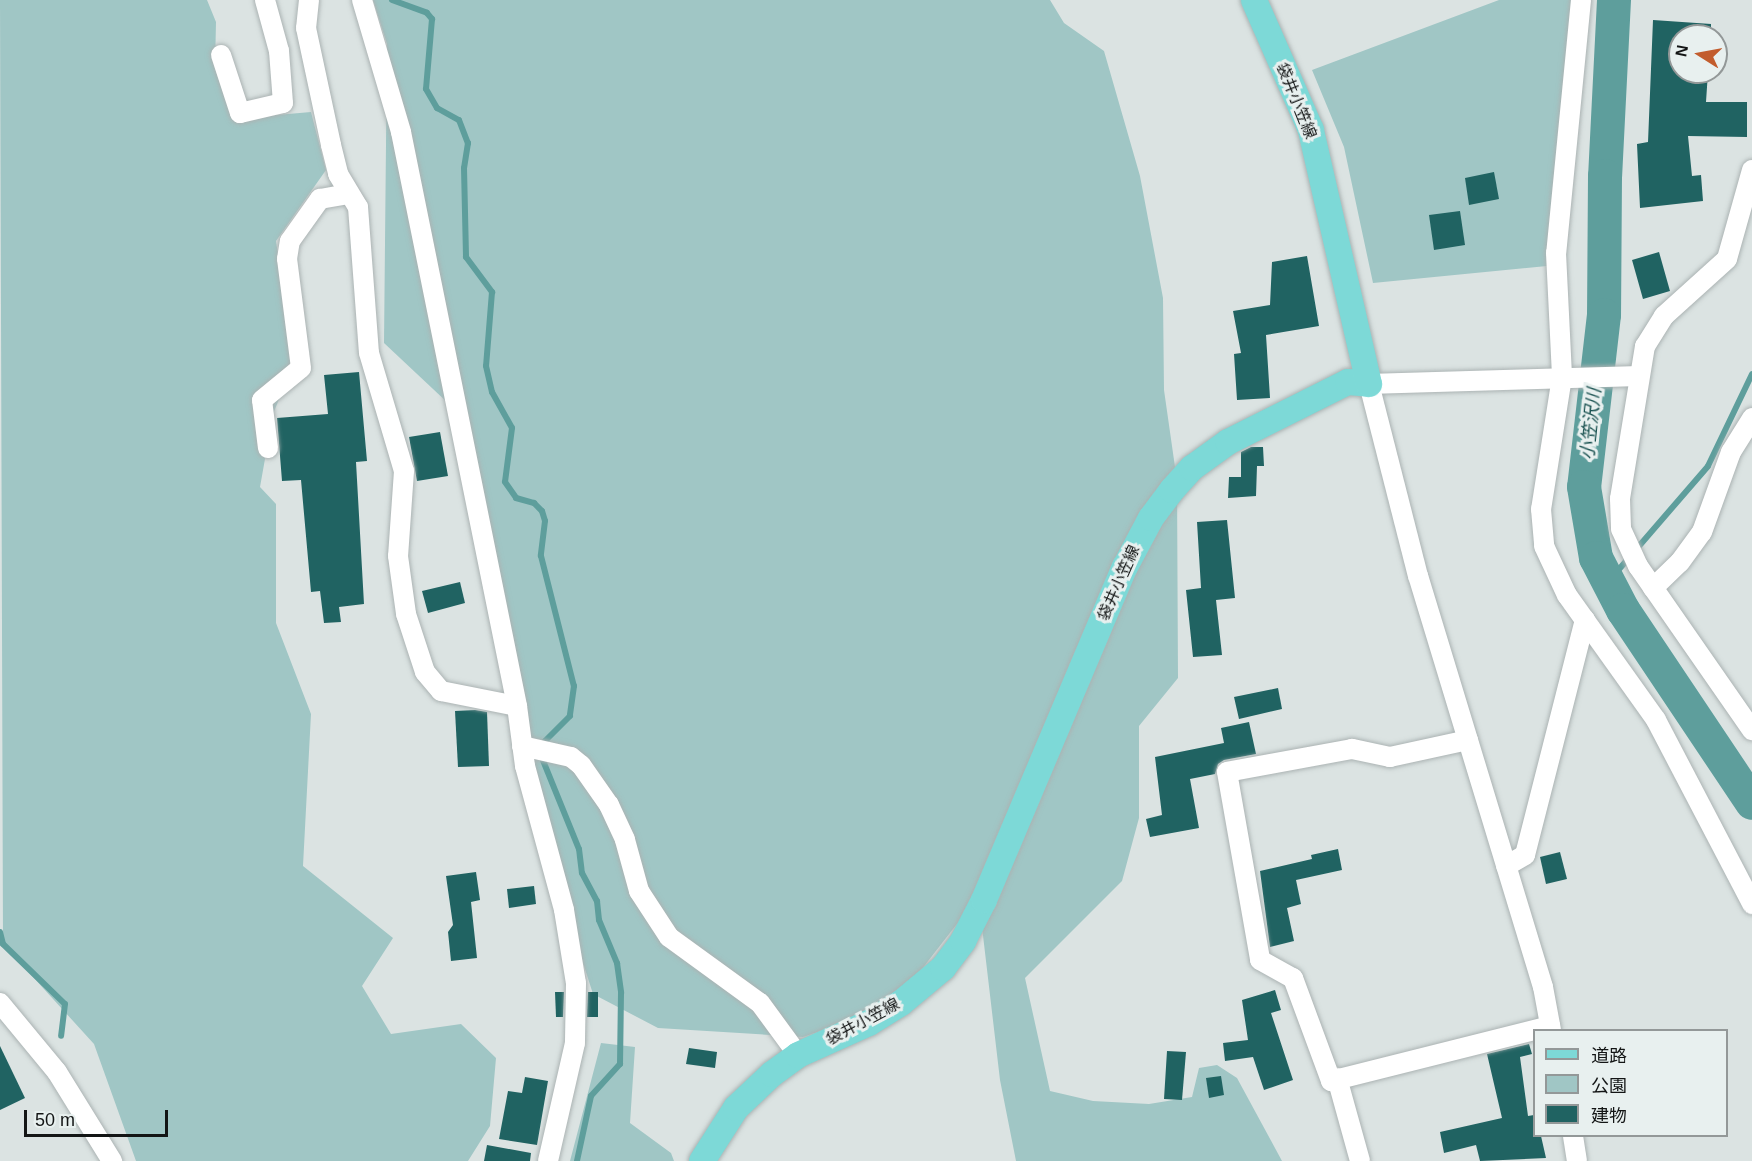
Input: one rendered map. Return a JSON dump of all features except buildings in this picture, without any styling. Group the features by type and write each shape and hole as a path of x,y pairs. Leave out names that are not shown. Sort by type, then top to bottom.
{"main road":[{"name":"袋井小笠線","path":"702,1161 736,1108 798,1054 869,1023 901,1003 943,968 963,941 984,900 1125,567 1151,518 1172,489 1192,468 1228,442 1348,382 1369,384 1311,130 1254,0"}],"street":[{"path":"221,55 240,113 284,103 279,51 265,0"},
{"path":"362,0 401,132 517,706 522,746 564,910 576,982 575,1043 548,1161"},
{"path":"1581,0 1556,253 1562,377 1542,518 1545,546 1567,595 1656,720 1752,904"},
{"path":"303,3 306,28 338,174 348,194 358,207 369,353 404,471 398,556 406,614 416,648 425,672 441,691 517,706"},
{"path":"1752,170 1727,259 1664,316 1645,346 1638,376 1620,500 1621,529 1653,588 1752,730"},
{"path":"268,448 262,400 301,368 287,259 290,242 320,199 348,194"},
{"path":"1551,1028 1543,987 1418,576 1369,384 1638,376"},
{"path":"1653,588 1680,562 1702,532 1731,452 1752,418"},
{"path":"1506,866 1525,855 1585,620"},
{"path":"1468,740 1390,757 1352,749 1227,771 1260,960 1293,978 1324,1068 1331,1081 1533,1032"},
{"path":"522,746 571,757 581,765 609,805 625,840 639,891 669,937 760,1003 798,1054"},
{"path":"0,1003 57,1072 112,1161"},
{"path":"1337,1078 1360,1161"},
{"path":"1573,1137 1577,1161"}],"green space":[{"path":"0,0 207,0 216,22 215,68 232,119 311,112 326,170 276,241 294,362 273,414 260,487 276,504 276,623 311,714 303,866 393,938 362,986 391,1034 461,1024 496,1058 490,1126 468,1161 136,1161 94,1044 3,944"},
{"path":"373,0 1050,0 1064,23 1104,51 1140,176 1163,298 1164,390 1177,481 1178,678 1139,726 1139,818 1122,881 1025,978 1050,1091 1093,1101 1149,1104 1192,1097 1199,1068 1217,1065 1237,1078 1282,1161 1016,1161 1000,1080 982,927 960,920 918,974 863,1016 803,1037 658,1028 593,994 527,788 449,404 384,343 387,44"},
{"path":"1499,0 1581,0 1557,265 1373,283 1344,147 1312,70"},
{"path":"601,1043 635,1047 630,1123 671,1153 674,1161 570,1161"}],"waterway":[{"path":"392,0 427,13 432,19 426,89 437,108 459,120 468,143 464,168 466,257 492,292 486,366 492,392 512,428 505,482 516,498 534,503 542,511 545,521 541,556 574,686 570,716 545,741 542,758 579,849 582,873 597,901 599,920 617,963 621,993 620,1064 591,1096 577,1161"},
{"name":"小笠沢川","path":"1614,0 1605,176 1604,315 1584,487 1596,558 1623,610 1752,803"},
{"path":"1608,582 1708,466 1752,374"},
{"path":"0,932 3,944 65,1004 61,1036"}]}
